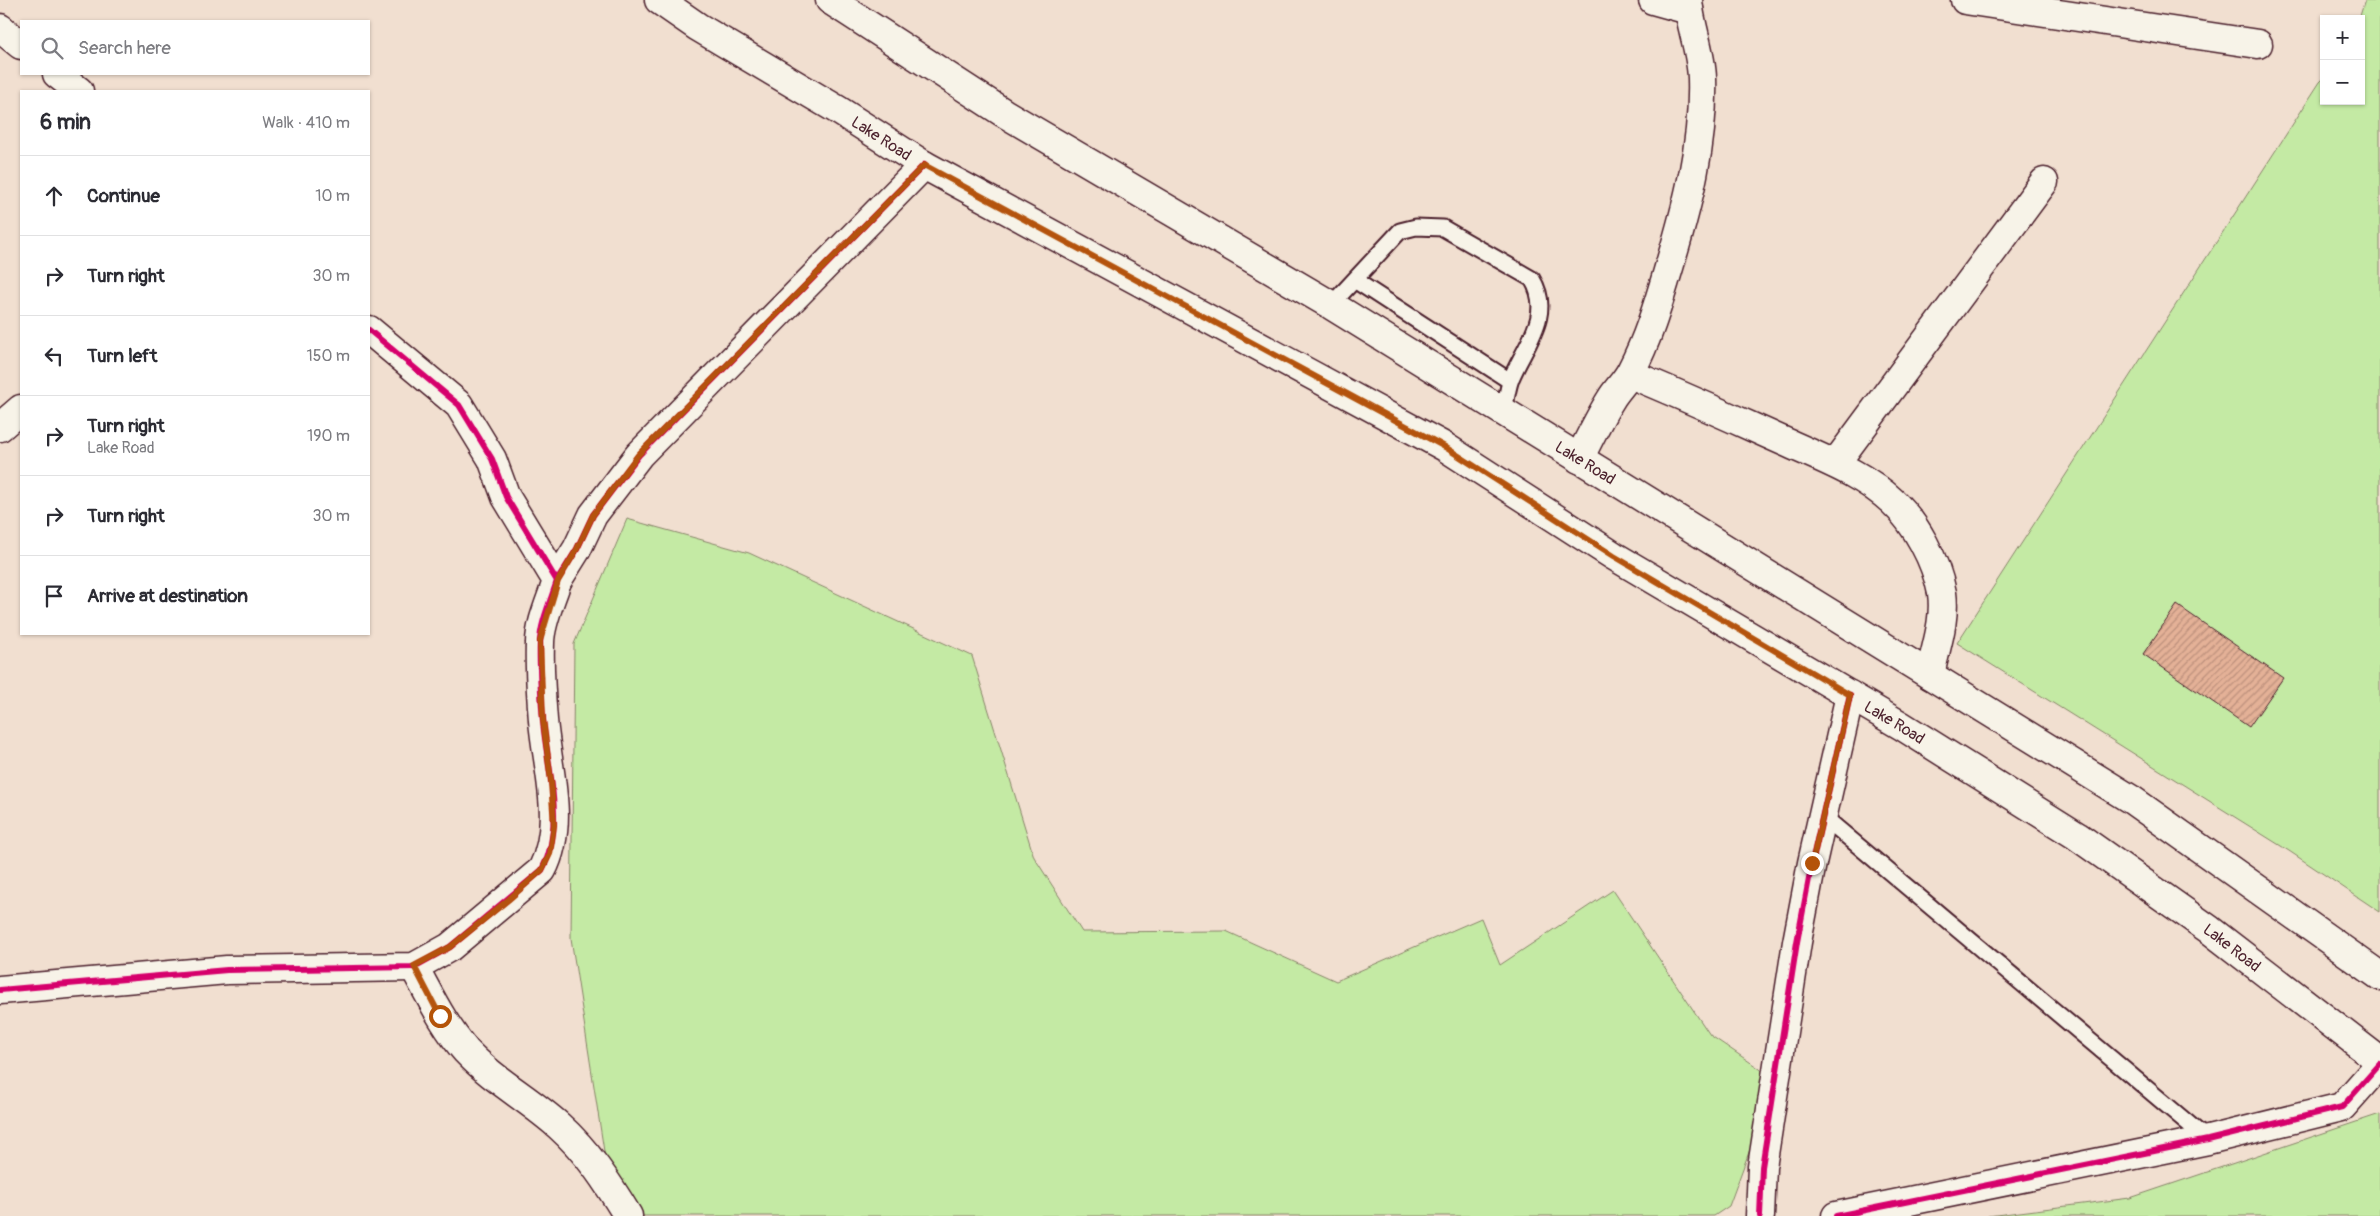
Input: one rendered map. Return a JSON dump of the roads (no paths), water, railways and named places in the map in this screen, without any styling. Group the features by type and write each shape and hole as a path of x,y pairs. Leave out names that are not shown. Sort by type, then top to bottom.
{"street":[{"name":"Lake Road","path":"659,0 698,27 838,110 924,165 1445,447 1614,556 1850,695 2076,836 2210,930 2380,1063"},
{"name":"Lake Road","path":"830,0 1004,113 1331,305 2132,800 2380,976"},
{"path":"1579,459 1612,397 1630,374 1657,310 1682,225 1695,168 1701,127 1702,77 1698,42 1689,5 1653,0"},
{"path":"1965,0 2258,44"},
{"path":"0,28 20,44"},
{"path":"58,75 78,90"},
{"path":"0,990 227,970 414,966 450,947 542,870 550,854 554,825 551,781 543,720 540,641 558,581 577,549 593,515 638,455 924,165"},
{"path":"1835,464 2044,182"},
{"path":"370,331 459,405 492,459 506,497 558,581"},
{"path":"1630,374 1710,406 1835,464 1866,481 1892,500 1910,520 1931,559 1942,594 1941,631 1930,675"},
{"path":"0,427 20,410"},
{"path":"1760,1216 1762,1167 1798,942 1812,863 1824,817 1850,695"},
{"path":"414,966 452,1034 468,1052 558,1125 579,1146 601,1171 628,1216"},
{"path":"1836,1216 2208,1140 2342,1107 2380,1063"}],"lane":[{"path":"1331,305 1356,281 1400,231 1416,227 1433,226 1443,228 1532,279 1542,303 1540,317 1510,381 1504,413"},
{"path":"1356,281 1510,381"},
{"path":"1824,817 2208,1140"}]}
